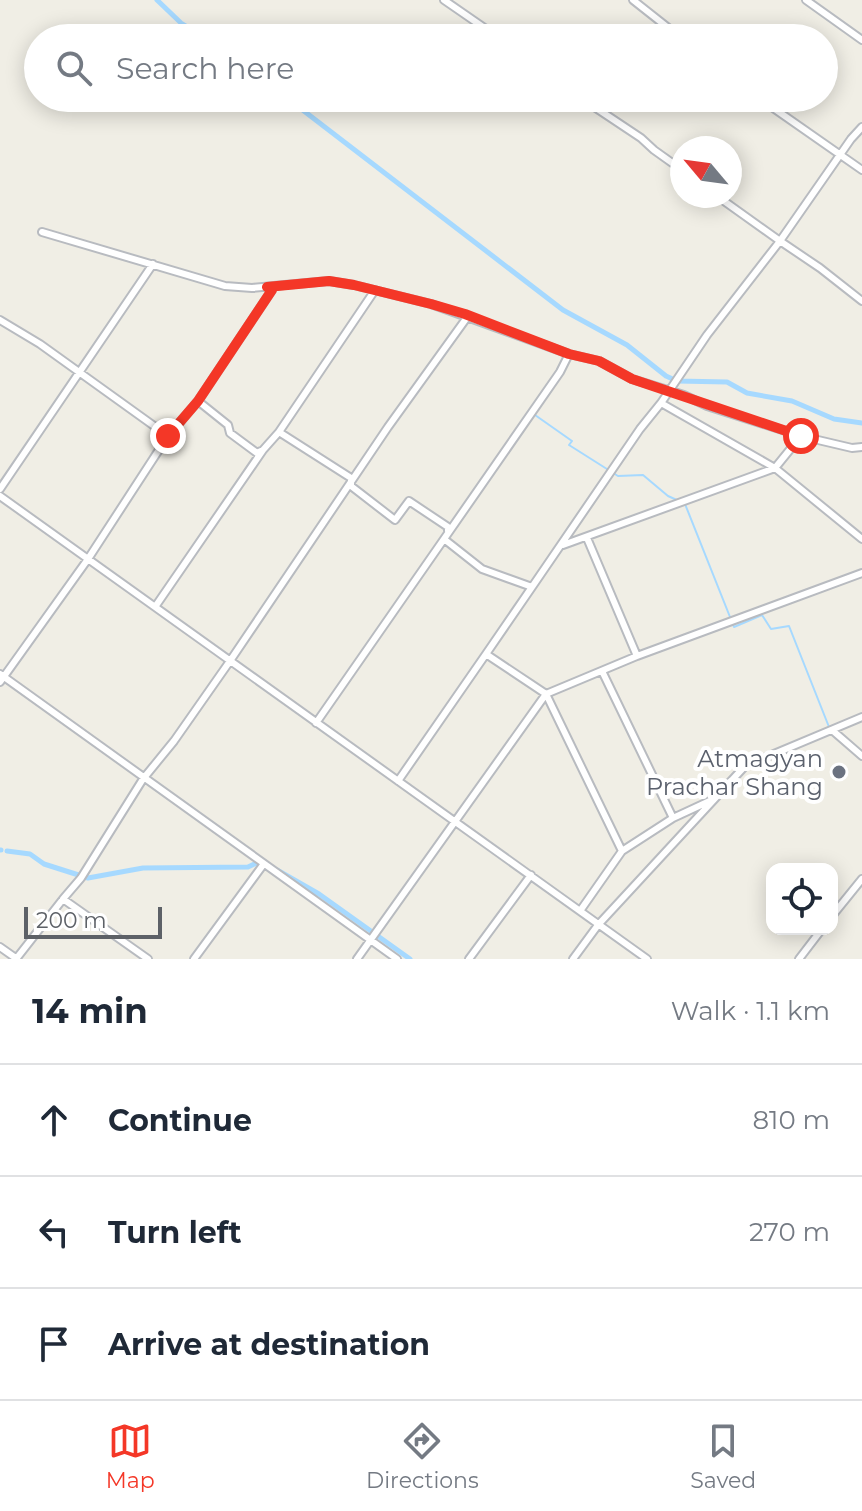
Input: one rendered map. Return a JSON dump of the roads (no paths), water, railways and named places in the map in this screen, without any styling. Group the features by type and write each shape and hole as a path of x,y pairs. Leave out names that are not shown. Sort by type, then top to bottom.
{"street":[{"path":"444,0 479,24"},
{"path":"633,0 663,24"},
{"path":"806,0 862,40"},
{"path":"602,112 670,161"},
{"path":"779,112 862,170"},
{"path":"398,781 640,429 862,127"},
{"path":"734,208 862,301"},
{"path":"42,232 225,286 267,287 329,281 375,290 468,316 569,354 599,361 632,379 801,436 852,448 862,447"},
{"path":"0,489 153,264"},
{"path":"267,287 272,290 198,401 168,436 88,559 1,678 259,858 263,865 397,959"},
{"path":"155,607 375,290"},
{"path":"0,947 16,959 83,875 143,779 174,741 351,486 388,427 468,316"},
{"path":"0,320 40,344 79,375 168,436"},
{"path":"316,723 560,372 569,354"},
{"path":"198,401 228,425 230,433 257,453 263,450"},
{"path":"660,405 775,468 862,539"},
{"path":"279,432 338,468 351,478 351,486"},
{"path":"563,545 775,468 801,436"},
{"path":"351,486 395,520 409,501 448,527 448,531"},
{"path":"0,496 647,959"},
{"path":"587,538 637,656"},
{"path":"444,539 482,569 532,587"},
{"path":"357,959 546,694 637,656 862,573"},
{"path":"486,654 546,694 622,851"},
{"path":"602,671 673,818"},
{"path":"573,959 598,925 745,766 862,717"},
{"path":"830,730 862,756"},
{"path":"580,911 622,851 673,818 714,799"},
{"path":"194,959 263,865"},
{"path":"469,959 531,875"},
{"path":"838,909 862,879"},
{"path":"63,899 148,959"},
{"path":"799,959 817,935"}],"waterway":[{"path":"157,0 183,24"},
{"path":"305,112 563,310 627,345 666,376 677,381 727,382 747,393 792,401 834,419 862,423"},
{"path":"535,415 572,441 569,445 618,476 643,475 679,501"},
{"path":"685,504 734,627 762,615 771,629 789,626 829,727"},
{"path":"7,851 30,854 44,864 88,878 143,868 248,867 261,861"},
{"path":"277,870 319,894 410,959"}],"place":[{"name":"Atmagyan Prachar Shang","path":"839,772"}]}
